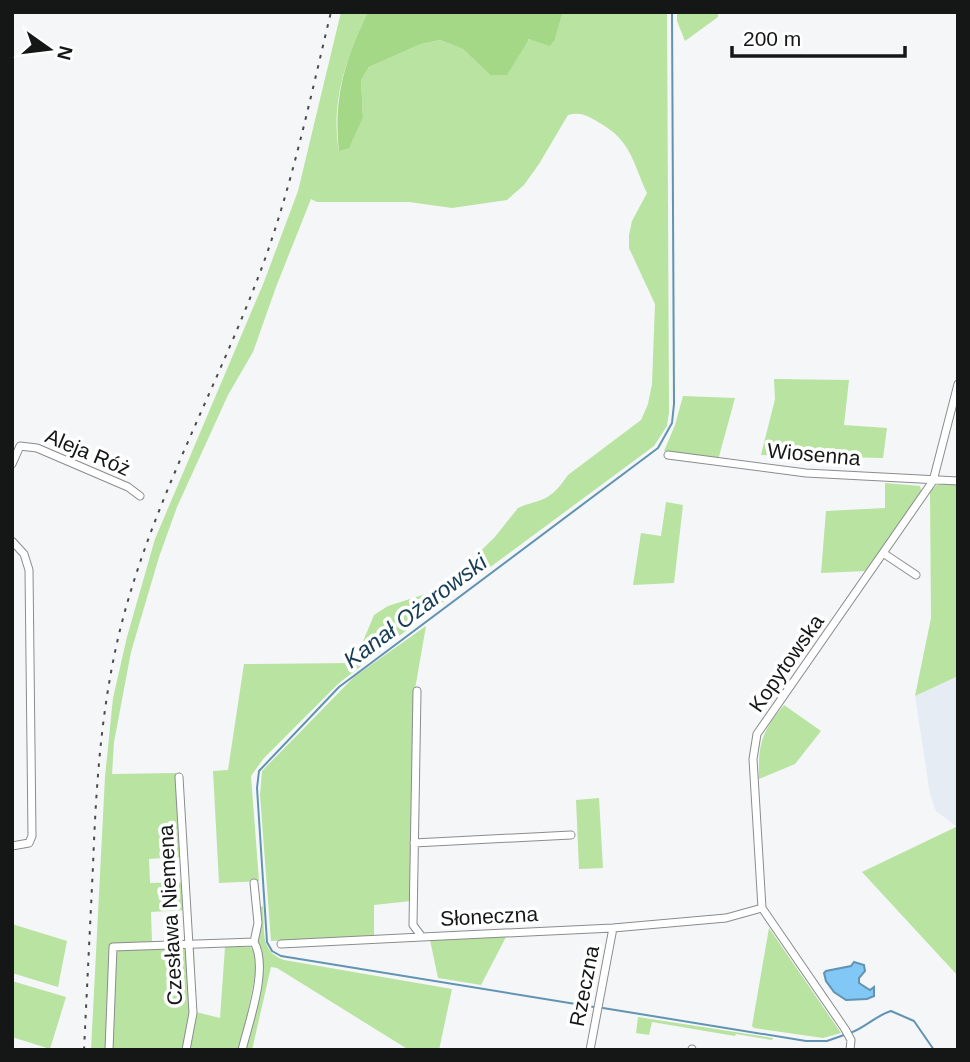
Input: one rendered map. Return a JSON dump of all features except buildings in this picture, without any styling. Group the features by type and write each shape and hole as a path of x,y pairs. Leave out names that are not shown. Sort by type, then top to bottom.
{"street":[{"name":"Kopytowska","path":"762,908 752,759 757,734 933,481 958,384"},
{"name":"Aleja Róż","path":"12,464 20,446 37,449 128,488 140,496"},
{"name":"Wiosenna","path":"668,455 806,473 958,481"},
{"path":"12,541 24,554 29,570 32,836 29,844 12,846"},
{"path":"883,553 916,575"},
{"name":"Słoneczna","path":"417,691 413,925 422,937 613,928 726,918 762,908"},
{"name":"Czesława Niemena","path":"180,777 193,1013 186,1050"},
{"path":"414,843 571,835"},
{"path":"242,1050 261,965 254,942 258,923 254,883"},
{"path":"762,908 848,1033 850,1050"},
{"name":"Rzeczna","path":"590,1050 613,928"},
{"path":"282,944 422,937"},
{"path":"109,1050 114,947 254,942"}],"shaded area":[{"path":"958,676 957,827 936,811 930,794 915,696"}],"green space":[{"path":"341,12 368,12 353,45 342,80 337,115 339,151 363,117 361,80 369,67 421,44 440,40 463,49 490,75 530,39 555,39 563,12 667,12 667,426 654,446 435,608 338,684 264,758 251,776 259,881 219,883 213,771 228,770 244,664 354,663 374,615 388,606 441,589 494,538 518,508 549,496 568,475 641,420 652,384 655,304 629,248 632,221 647,193 624,144 609,129 590,118 580,114 568,115 524,185 507,200 452,208 409,202 317,202 311,199 253,352 228,395 177,507 131,652 114,742 112,774 176,773 181,857 149,859 150,883 183,882 185,910 151,912 152,943 109,944 106,1050 91,1050 105,777 113,698 127,637 155,539 264,282 298,191"},
{"path":"368,12 563,12 555,39 550,46 529,39 507,75 490,75 463,49 440,40 421,44 369,67 361,80 363,117 349,148 339,151 339,97 347,63"},
{"path":"677,12 718,12 718,17 685,41 677,21"},
{"path":"774,379 849,380 844,425 887,428 883,458 761,455 775,399"},
{"path":"683,396 735,398 718,460 664,451"},
{"path":"885,483 920,486 922,493 865,571 821,573 826,511 885,508"},
{"path":"938,484 958,485 958,676 915,696 931,618 930,491"},
{"path":"666,502 683,505 674,583 633,585 641,533 661,536"},
{"path":"426,626 415,689 411,901 374,905 374,936 271,941 260,795 262,771 354,677"},
{"path":"784,705 821,731 795,764 759,779 762,739"},
{"path":"599,798 603,868 579,869 576,800"},
{"path":"958,826 958,976 862,872"},
{"path":"263,906 267,945 270,951 284,960 452,989 439,1050 409,1050 277,968 271,967 252,1050 244,1050 262,964 257,943 259,908"},
{"path":"12,924 67,941 58,987 12,973"},
{"path":"769,928 841,1033 823,1038 752,1026"},
{"path":"507,935 481,985 438,978 430,940"},
{"path":"194,947 196,1012 220,1018 225,947 250,947 255,951 257,966 240,1050 111,1050 116,951 119,948"},
{"path":"12,981 66,997 50,1049 12,1037"},
{"path":"638,1017 773,1038 735,1036 652,1022 649,1035 636,1033"}],"water":[{"path":"854,962 864,965 865,971 859,978 859,983 870,990 874,987 874,996 846,1000 834,992 826,981 826,971 851,966"}],"waterway":[{"name":"Kanał Ożarowski","path":"594,1007 281,956 272,951 267,942 257,788 259,771 339,687 658,448 672,423 672,12"},
{"name":"Kanał Ożarowski","path":"603,1008 806,1041 827,1041 844,1035"},
{"name":"Kanał Ożarowski","path":"850,1033 891,1011 914,1021 934,1050"}],"railway":[{"path":"84,1050 98,777 108,689 120,630 164,498 268,250 298,149 331,12"}]}
